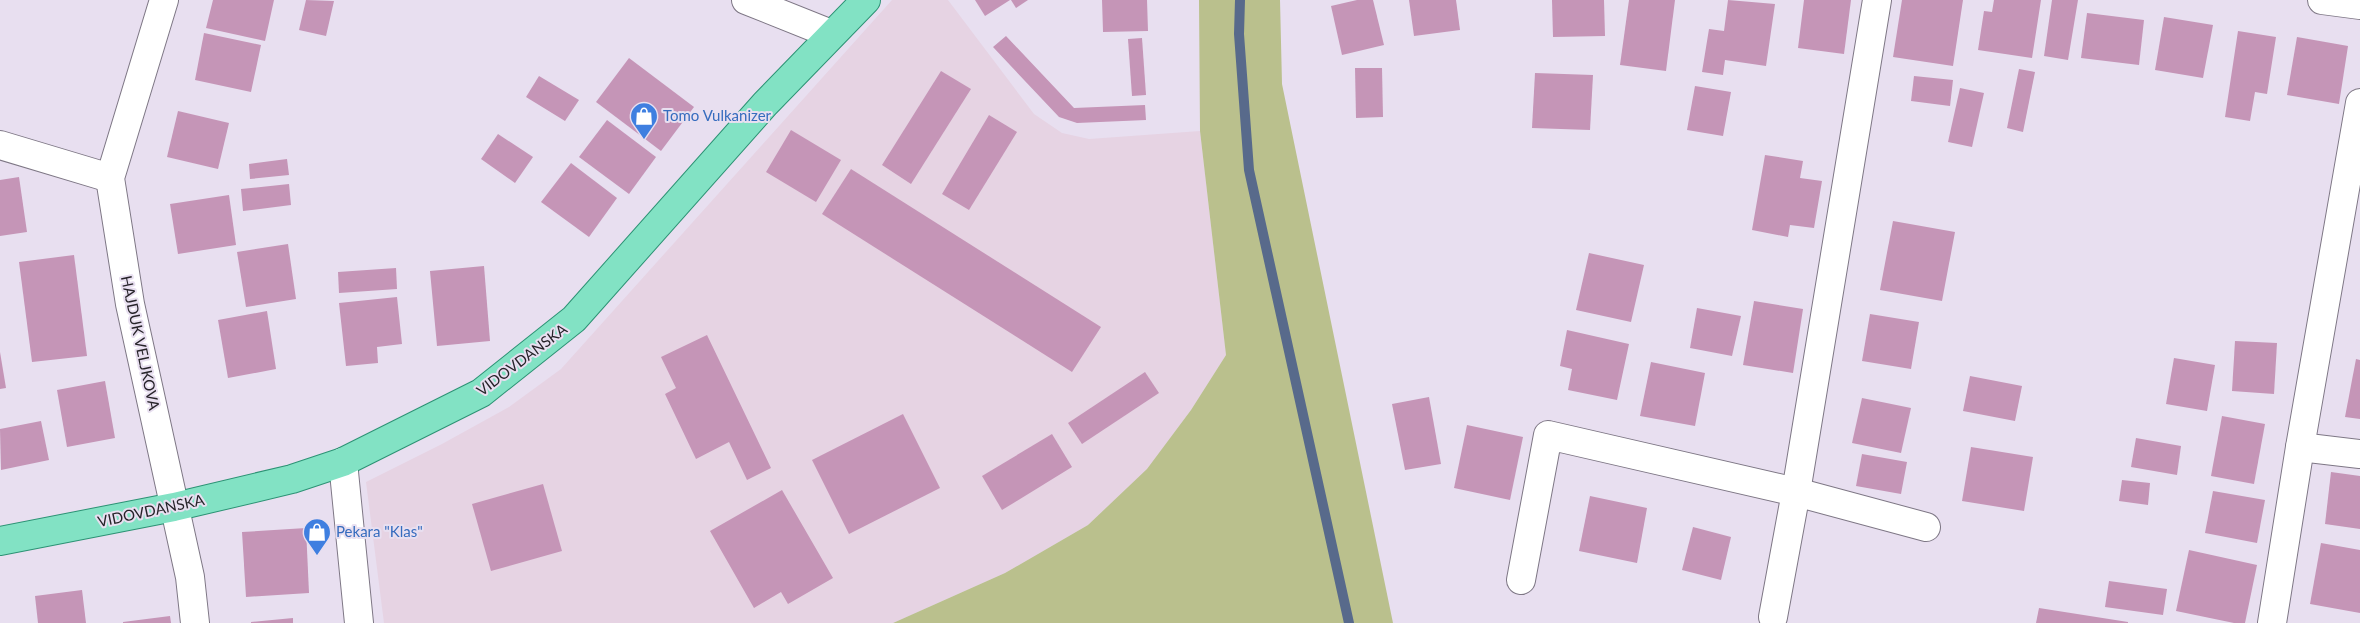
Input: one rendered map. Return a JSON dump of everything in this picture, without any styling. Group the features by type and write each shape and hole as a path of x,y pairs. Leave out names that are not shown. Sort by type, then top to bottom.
{"main road":[{"name":"VIDOVDANSKA","path":"0,541 174,507 292,479 343,462 481,393 525,361 574,319 765,104 866,0"}],"street":[{"name":"HAJDUK VELJKOVA","path":"164,0 110,178 130,304 190,577 195,623"},
{"path":"746,0 831,34"},
{"path":"1773,617 1796,492 1877,0"},
{"path":"2322,0 2360,5"},
{"path":"2272,623 2300,447 2360,104"},
{"path":"0,145 110,178"},
{"path":"1521,580 1548,435 1796,492 1926,527"},
{"path":"2300,447 2360,454"},
{"path":"343,462 359,623"}],"shaded area":[{"path":"892,0 948,0 1034,114 1062,133 1089,139 1200,131 1226,355 1191,410 1147,470 1088,525 1005,573 893,623 384,623 366,482 442,444 509,407 561,369"}],"green space":[{"path":"1199,0 1280,0 1282,84 1393,623 893,623 1005,573 1088,525 1147,469 1191,410 1226,355 1200,131"}],"building":[{"path":"213,0 274,0 265,41 206,28"},
{"path":"306,0 334,1 326,36 299,30"},
{"path":"975,0 1010,0 985,16"},
{"path":"1011,0 1028,0 1016,8"},
{"path":"1102,0 1147,0 1148,31 1103,32"},
{"path":"1357,0 1373,0 1384,45 1342,55 1331,6"},
{"path":"1409,0 1456,0 1460,30 1414,36"},
{"path":"1552,0 1604,0 1605,36 1553,37"},
{"path":"1629,0 1675,0 1666,71 1620,65"},
{"path":"1728,0 1775,4 1766,66 1725,60 1723,75 1702,72 1709,29 1724,31"},
{"path":"1804,0 1851,0 1844,54 1798,48"},
{"path":"1902,0 1963,0 1953,66 1893,57"},
{"path":"1994,0 2041,0 2032,58 1978,50 1984,11 1992,12"},
{"path":"2052,0 2078,0 2068,60 2044,56"},
{"path":"2087,13 2144,20 2139,65 2081,58"},
{"path":"2164,17 2213,25 2203,78 2155,70"},
{"path":"2238,31 2276,37 2267,94 2255,92 2250,121 2225,117"},
{"path":"204,33 261,45 251,92 195,80"},
{"path":"1006,36 1074,108 1145,105 1146,120 1077,123 1059,117 993,47"},
{"path":"2297,37 2348,46 2339,104 2287,95"},
{"path":"1142,38 1146,95 1132,96 1128,39"},
{"path":"629,58 694,107 661,151 596,102"},
{"path":"1355,68 1382,68 1383,117 1356,118"},
{"path":"2019,69 2035,72 2023,132 2007,128"},
{"path":"941,71 971,89 911,184 882,165"},
{"path":"1535,73 1593,75 1590,130 1532,128"},
{"path":"539,76 579,100 565,121 526,97"},
{"path":"1914,76 1953,80 1950,106 1911,101"},
{"path":"1695,86 1731,92 1723,136 1687,130"},
{"path":"1960,88 1984,93 1972,147 1948,142"},
{"path":"178,111 229,123 218,169 167,157"},
{"path":"989,115 1017,132 969,210 942,194"},
{"path":"607,120 656,157 629,194 579,157"},
{"path":"791,130 841,160 816,202 766,172"},
{"path":"498,134 533,157 515,183 481,159"},
{"path":"1765,155 1803,161 1800,178 1822,181 1814,228 1790,225 1788,237 1752,230"},
{"path":"287,159 289,175 250,179 249,164"},
{"path":"571,163 617,198 589,237 541,202"},
{"path":"851,169 1101,327 1072,372 822,214"},
{"path":"19,177 27,232 0,236 0,180"},
{"path":"289,184 291,205 243,211 241,189"},
{"path":"229,195 236,245 178,254 170,204"},
{"path":"1893,221 1955,232 1942,301 1880,290"},
{"path":"288,244 296,299 246,307 237,252"},
{"path":"1589,253 1644,265 1631,322 1576,310"},
{"path":"74,255 87,356 32,362 19,262"},
{"path":"484,266 490,341 437,346 430,271"},
{"path":"396,268 397,289 339,293 338,272"},
{"path":"397,297 402,344 377,347 378,363 346,366 339,303"},
{"path":"1754,301 1803,309 1793,373 1743,365"},
{"path":"1697,308 1741,316 1732,356 1690,348"},
{"path":"267,311 276,369 228,378 218,320"},
{"path":"1870,314 1919,322 1911,369 1862,361"},
{"path":"1567,330 1629,344 1617,400 1568,390 1572,369 1560,366"},
{"path":"707,335 771,468 747,480 729,442 696,459 665,394 676,388 661,357"},
{"path":"2235,341 2277,343 2274,394 2232,391"},
{"path":"0,352 6,388 0,389"},
{"path":"2174,358 2215,365 2207,411 2166,404"},
{"path":"2356,359 2360,360 2360,419 2345,417"},
{"path":"1651,362 1705,373 1695,426 1640,416"},
{"path":"1145,372 1159,393 1082,444 1068,423"},
{"path":"1970,376 2022,386 2015,421 1963,411"},
{"path":"105,381 115,438 67,447 57,390"},
{"path":"1429,397 1441,464 1405,470 1392,404"},
{"path":"1862,398 1911,408 1901,453 1852,443"},
{"path":"903,414 940,488 849,534 812,460"},
{"path":"2222,416 2265,424 2254,484 2211,476"},
{"path":"41,421 49,460 1,470 0,429"},
{"path":"1467,425 1523,437 1510,500 1454,488"},
{"path":"1052,434 1072,467 1002,510 982,476"},
{"path":"2136,438 2181,446 2177,475 2131,467"},
{"path":"1971,447 2033,457 2024,511 1962,501"},
{"path":"1862,454 1907,462 1901,494 1856,486"},
{"path":"2331,472 2360,476 2360,529 2325,524"},
{"path":"2122,480 2150,483 2148,505 2119,501"},
{"path":"543,484 562,551 491,571 472,504"},
{"path":"782,490 833,578 788,604 781,592 754,608 710,531"},
{"path":"2213,491 2265,500 2257,543 2205,533"},
{"path":"1590,496 1647,508 1637,563 1579,551"},
{"path":"1693,527 1731,537 1721,580 1682,570"},
{"path":"306,528 309,593 246,597 242,532"},
{"path":"2321,543 2360,550 2360,613 2310,604"},
{"path":"2189,550 2257,565 2245,623 2234,623 2176,611"},
{"path":"2109,581 2167,589 2163,615 2105,607"},
{"path":"82,590 86,623 38,623 35,596"},
{"path":"2039,608 2128,622 2128,623 2036,623"},
{"path":"170,616 171,623 123,623 123,622"},
{"path":"293,618 293,623 251,623 251,622"}],"waterway":[{"path":"1240,0 1239,34 1249,170 1349,623"}],"place":[{"name":"Tomo Vulkanizer","path":"644,140"},
{"name":"Pekara \"Klas\"","path":"317,556"}]}
